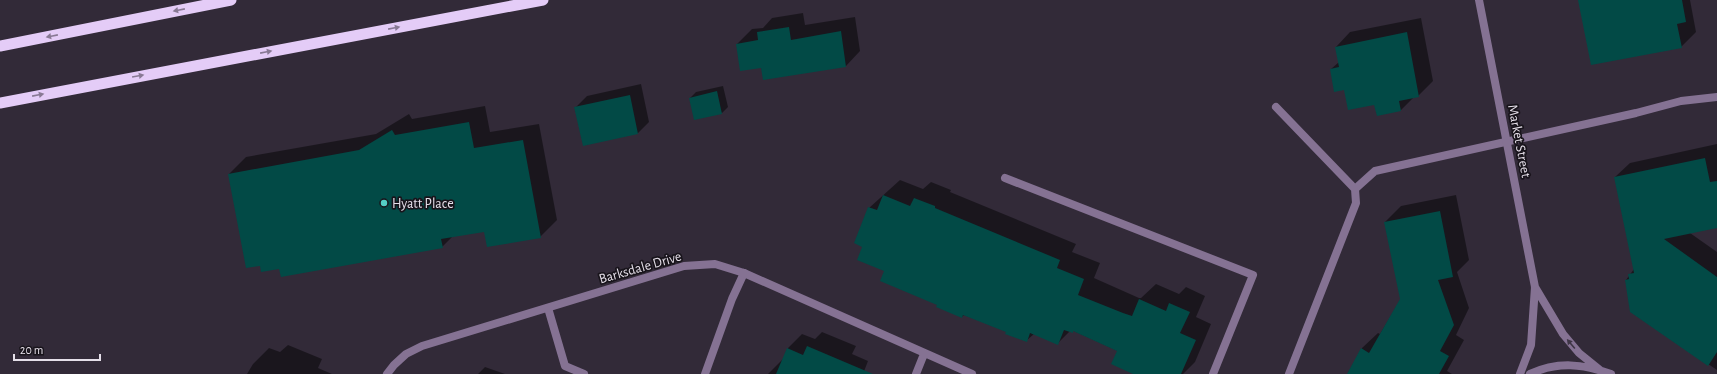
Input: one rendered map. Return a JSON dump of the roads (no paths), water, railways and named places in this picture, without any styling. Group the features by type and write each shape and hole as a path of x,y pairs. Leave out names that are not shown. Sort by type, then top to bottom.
{"highway":[{"path":"0,46 231,0"},
{"path":"0,103 543,0"}],"street":[{"name":"Market Street","path":"1479,0 1535,287 1531,345 1520,374"},
{"path":"1355,189 1375,171 1636,113 1681,101 1717,97"},
{"path":"1276,107 1355,189 1356,203 1289,374"},
{"path":"1005,178 1253,275 1213,374"},
{"name":"Barksdale Drive","path":"388,374 394,365 406,354 422,346 684,266 715,264 744,273 972,374"},
{"path":"705,374 732,299 744,273"},
{"name":"Market Street","path":"1535,287 1563,334 1579,353 1600,370"},
{"path":"548,308 565,366 584,374"},
{"path":"916,374 924,354"},
{"name":"Market Street","path":"1530,374 1554,365 1575,364 1611,374"}],"place":[{"name":"Hyatt Place","path":"384,203"}]}
